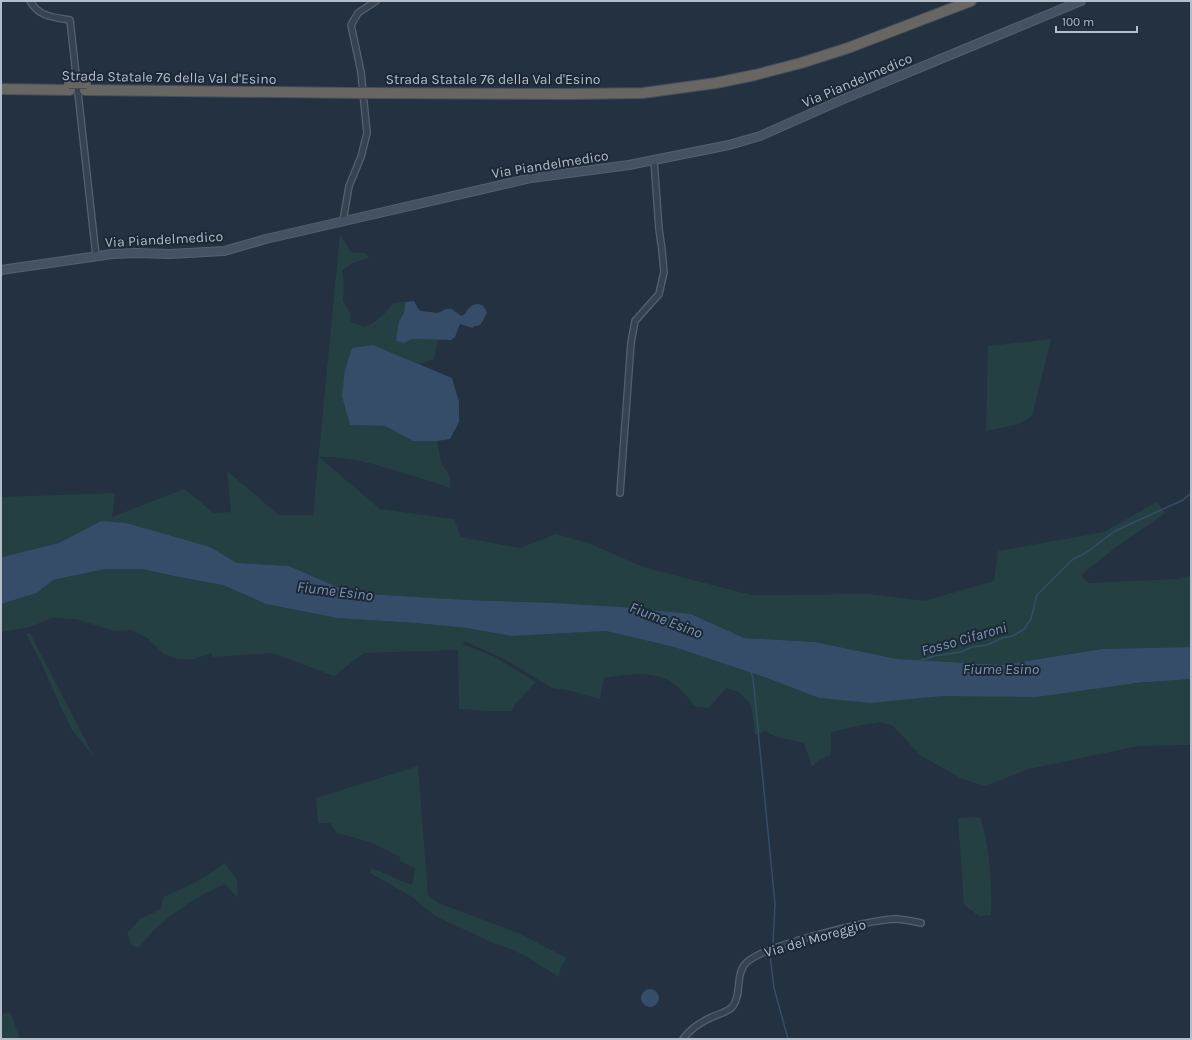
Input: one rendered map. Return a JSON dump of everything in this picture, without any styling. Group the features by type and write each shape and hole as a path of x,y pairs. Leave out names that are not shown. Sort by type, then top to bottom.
{"highway":[{"name":"Strada Statale 76 della Val d'Esino","path":"1,82 86,87 355,89 572,88 643,86 715,77 800,57 846,42 952,1"},
{"name":"Strada Statale 76 della Val d'Esino","path":"367,89 556,94 636,93 708,85 801,63 848,48 971,1"},
{"name":"Strada Statale 76 della Val d'Esino","path":"1,89 69,86"}],"main road":[{"name":"Via Piandelmedico","path":"1,270 112,254 170,254 224,251 266,239 531,178 629,165 729,145 760,136 831,104 1081,1"}],"street":[{"path":"30,1 34,9 48,16 70,20 96,256"},
{"path":"343,221 349,186 361,157 367,133 361,72 351,25 358,13 376,1"},
{"path":"620,493 631,343 636,321 659,294 664,272 654,160"},
{"name":"Via del Moreggio","path":"683,1039 691,1029 733,1007 745,963 755,956 787,944 875,921 894,919 909,920 921,923"}],"green space":[{"path":"340,234 351,252 365,253 369,258 352,263 342,271 344,285 343,301 350,312 351,322 365,327 381,317 393,303 405,302 404,313 398,321 402,342 407,343 412,339 438,340 434,359 419,364 373,345 350,425 385,426 413,441 437,441 441,462 450,477 450,488 361,461 319,457 380,509 454,519 461,537 520,548 556,534 591,544 643,567 751,595 869,594 924,601 994,581 998,551 1104,532 1157,502 1165,513 1115,548 1081,575 1089,583 1178,579 1191,575 1191,647 1102,649 1002,665 897,659 815,642 744,638 691,614 621,607 351,593 289,566 237,563 210,547 101,521 59,543 1,558 1,497 115,493 112,517 184,489 214,513 231,512 227,471 279,515 313,515"},
{"path":"1051,339 1032,416 1019,424 986,431 988,346"},
{"path":"105,569 142,569 223,585 266,604 337,618 467,628 511,636 606,631 674,647 767,678 819,698 870,703 943,696 977,696 1191,679 1191,745 1139,746 1029,769 985,786 962,779 920,755 893,726 879,722 831,732 831,755 819,760 812,767 804,743 777,737 765,731 755,735 751,705 739,692 726,688 709,708 694,706 682,691 670,681 653,675 633,674 604,678 600,699 567,690 552,688 506,660 464,641 463,644 493,656 536,682 516,703 512,711 459,709 458,650 364,653 334,676 272,653 213,657 211,653 195,659 178,659 164,654 146,637 131,630 115,631 75,619 52,618 30,627 1,632 1,604 37,593 53,580"},
{"path":"30,633 94,757 72,730 40,660 26,634"},
{"path":"418,766 428,895 438,903 518,933 567,958 561,966 559,977 513,950 493,943 435,916 412,897 370,873 371,868 412,885 415,868 400,861 400,857 370,842 337,833 330,823 318,823 316,798"},
{"path":"980,817 986,840 991,878 991,915 979,916 964,905 958,818"},
{"path":"225,863 237,880 238,898 225,884 199,897 177,911 158,927 138,948 131,944 127,933 140,919 161,909 163,897 196,882"},
{"path":"10,1012 20,1039 1,1039 1,1015"}],"water":[{"path":"414,301 421,311 438,313 446,309 452,309 461,316 465,314 473,305 480,304 487,313 481,324 478,326 472,328 460,324 455,337 451,340 412,339 405,343 396,341 399,321 404,313 405,302"},
{"path":"373,345 452,378 459,402 459,422 450,439 437,441 413,441 385,426 350,425 342,396 345,370 352,348"},
{"name":"Fiume Esino","path":"101,521 126,523 210,547 237,563 289,566 351,593 621,607 691,614 744,638 815,642 897,659 1002,665 1102,649 1191,647 1191,679 1136,683 1036,697 943,696 870,703 819,698 767,678 674,647 606,631 511,636 467,628 337,618 266,604 223,585 142,569 105,569 53,580 37,593 1,604 1,558 59,543"},
{"path":"646,989 654,989 659,994 657,1005 654,1007 646,1007 641,1002 641,994"}],"waterway":[{"name":"Fosso Cifaroni","path":"922,660 934,656 961,652 972,647 987,645 1002,638 1013,636 1024,629 1031,619 1037,595 1072,560 1087,552 1115,531 1183,500 1191,493"},
{"path":"751,672 753,678 775,904 773,943"},
{"path":"770,955 774,988 788,1039"}]}
